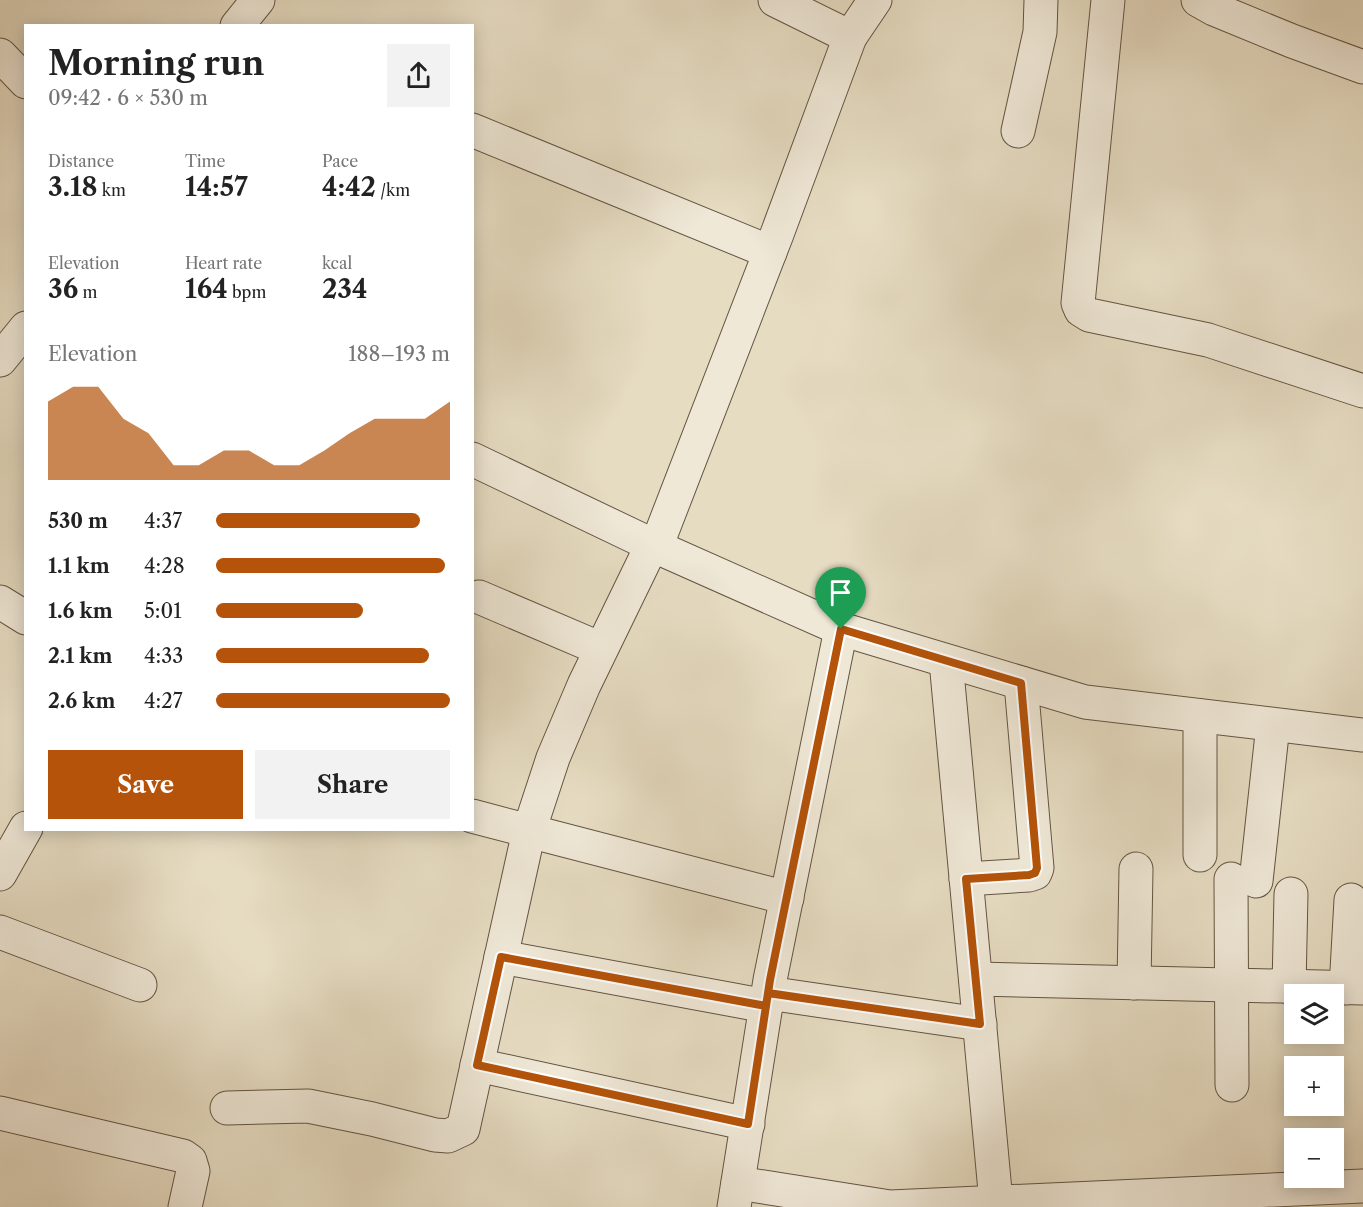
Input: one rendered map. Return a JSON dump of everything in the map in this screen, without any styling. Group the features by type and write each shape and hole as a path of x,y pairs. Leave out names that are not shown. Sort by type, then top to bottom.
{"street":[{"path":"239,24 258,0"},
{"path":"775,0 850,38"},
{"path":"227,1108 308,1106 435,1135 448,1136 463,1129 528,831 553,758 601,649 654,546 770,252 850,38 875,0"},
{"path":"1018,131 1040,32 1041,0"},
{"path":"1108,0 1078,303 1082,310 1089,315 1209,340 1363,391"},
{"path":"1198,0 1214,9 1292,41 1363,67"},
{"path":"0,55 24,80"},
{"path":"474,131 770,252"},
{"path":"0,360 24,330"},
{"path":"474,460 654,546 841,629 1085,702 1363,735"},
{"path":"479,597 601,649"},
{"path":"0,602 24,617"},
{"path":"841,629 767,1000 736,1195 890,1207 996,1202 1068,1203 1234,1199 1363,1186"},
{"path":"946,661 996,1202"},
{"path":"966,879 1029,875 1035,873 1037,868 1021,683"},
{"path":"1200,716 1200,855"},
{"path":"1233,1085 1233,985 1244,880 1273,725"},
{"path":"474,817 787,898"},
{"path":"0,874 24,831"},
{"path":"1134,983 1136,869"},
{"path":"1289,984 1291,894"},
{"path":"1351,900 1355,988"},
{"path":"0,932 140,985"},
{"path":"501,957 767,1000 980,1024"},
{"path":"976,979 1284,987"},
{"path":"477,1065 748,1124"},
{"path":"0,1113 183,1156 190,1161 193,1171 185,1207"}],"route":[{"path":"841,629 770,980 768,993 766,1006 501,957 477,1065 748,1124 768,993 980,1024 966,879 1029,875 1035,873 1037,868 1021,683 841,629"}]}
